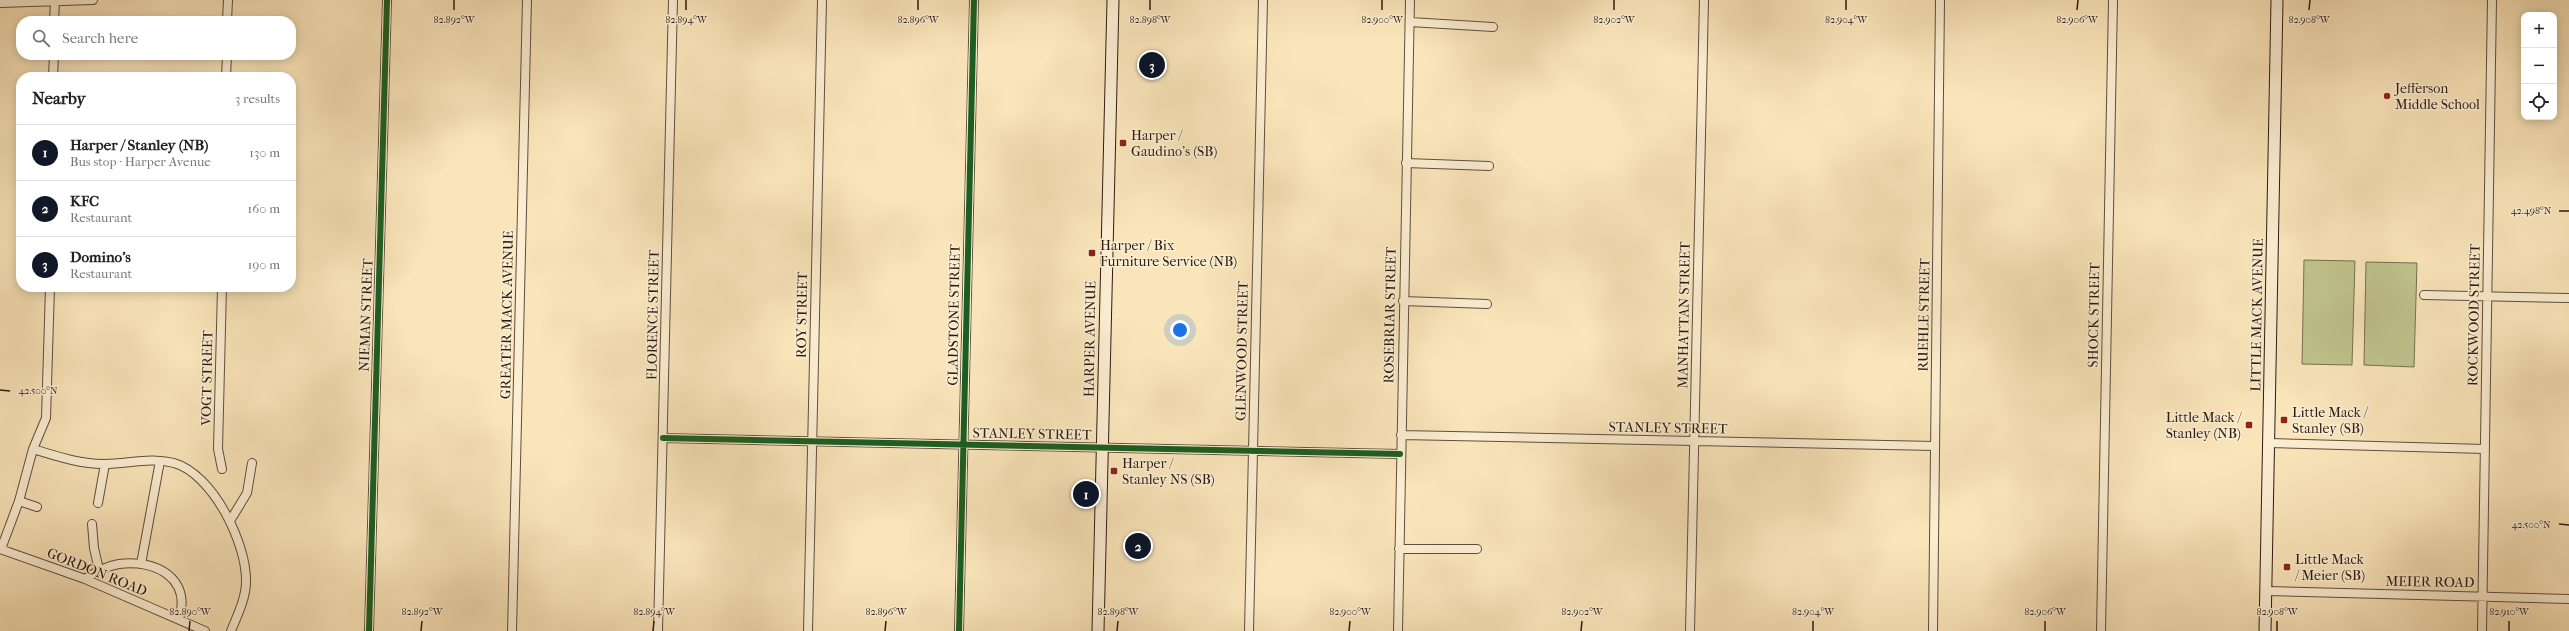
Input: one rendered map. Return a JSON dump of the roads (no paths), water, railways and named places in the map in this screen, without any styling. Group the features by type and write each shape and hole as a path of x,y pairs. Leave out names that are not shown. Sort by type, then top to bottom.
{"main road":[{"name":"HARPER AVENUE","path":"1098,631 1114,0"},
{"name":"LITTLE MACK AVENUE","path":"2265,631 2277,0"}],"street":[{"path":"0,3 93,0"},
{"path":"228,0 228,16"},
{"name":"NIEMAN STREET","path":"369,631 387,0"},
{"name":"GREATER MACK AVENUE","path":"512,631 528,0"},
{"name":"FLORENCE STREET","path":"658,631 673,0"},
{"name":"ROY STREET","path":"808,631 822,0"},
{"name":"GLADSTONE STREET","path":"959,631 974,0"},
{"name":"GLENWOOD STREET","path":"1249,631 1263,0"},
{"name":"ROSEBRIAR STREET","path":"1398,631 1400,435 1410,0"},
{"name":"MANHATTAN STREET","path":"1690,631 1704,0"},
{"name":"RUEHLE STREET","path":"1933,631 1940,0"},
{"name":"SHOCK STREET","path":"2101,631 2113,0"},
{"name":"ROCKWOOD STREET","path":"2482,631 2486,296 2492,0"},
{"path":"54,16 55,2"},
{"path":"1410,22 1493,26"},
{"path":"53,72 54,60"},
{"path":"226,72 227,60"},
{"path":"1406,163 1489,166"},
{"path":"0,549 19,501 33,449 46,418 50,292"},
{"name":"VOGT STREET","path":"222,292 218,449 222,469"},
{"path":"2424,295 2569,298"},
{"path":"1403,301 1487,304"},
{"name":"STANLEY STREET","path":"1400,435 1935,446"},
{"name":"STANLEY STREET","path":"663,438 1400,454"},
{"path":"2269,444 2485,449"},
{"path":"33,449 69,460 105,464 160,461 179,465 189,471 211,493 230,521 242,555 246,582 231,631"},
{"path":"141,564 160,461"},
{"path":"230,521 247,493 252,463"},
{"path":"98,503 105,464"},
{"path":"19,501 37,507"},
{"path":"92,524 94,548 99,570"},
{"path":"1399,548 1477,549"},
{"name":"GORDON ROAD","path":"0,549 86,579 205,631"},
{"path":"86,579 99,570 119,564 141,564 165,574 179,585 183,600 179,619"},
{"name":"MEIER ROAD","path":"2266,591 2569,599"}],"place":[{"name":"Domino's","path":"1152,65"},
{"name":"Jefferson Middle School","path":"2387,96"},
{"name":"Harper / Gaudino's (SB)","path":"1123,143"},
{"name":"Harper / Bix Furniture Service (NB)","path":"1092,253"},
{"name":"Little Mack / Stanley (SB)","path":"2284,420"},
{"name":"Little Mack / Stanley (NB)","path":"2249,425"},
{"name":"Harper / Stanley NS (SB)","path":"1114,471"},
{"name":"Harper / Stanley (NB)","path":"1086,494"},
{"name":"KFC","path":"1138,546"},
{"name":"Little Mack / Meier (SB)","path":"2287,567"}]}
